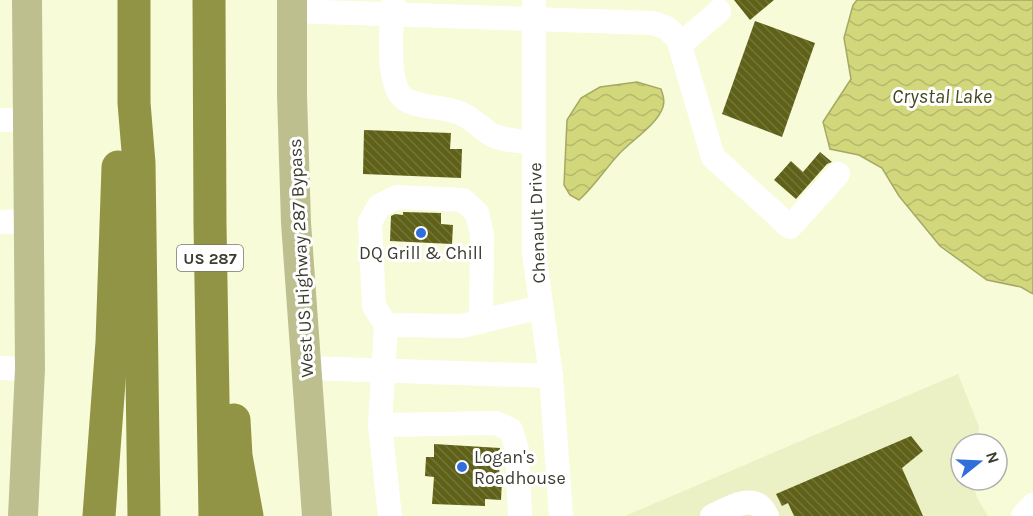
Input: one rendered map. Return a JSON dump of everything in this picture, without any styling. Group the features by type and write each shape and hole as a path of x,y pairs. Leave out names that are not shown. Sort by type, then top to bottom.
{"highway":[{"path":"134,0 134,103 139,163 144,516"},
{"name":"US 287","path":"209,0 215,516"},
{"path":"99,516 112,342 121,130 126,115 134,103"},
{"path":"210,189 218,207 236,456 247,516"}],"main road":[{"path":"23,516 30,369 14,222 14,120 27,0"},
{"name":"West US Highway 287 Bypass","path":"292,6 292,94 297,223 317,516"}],"street":[{"path":"292,6 583,10 653,22 667,28 678,39 713,157 790,227 838,174"},
{"path":"393,7 392,67 397,87 405,100 420,105 446,108 463,114 491,135 509,140 534,142"},
{"name":"Chenault Drive","path":"534,9 534,253 550,376 561,516"},
{"path":"680,45 719,11"},
{"path":"390,516 380,425 386,325 374,306 370,222 379,206 397,196 462,200 477,213 482,234 481,322"},
{"path":"386,325 462,326 541,307"},
{"path":"0,368 30,369"},
{"path":"307,368 550,376"},
{"path":"380,425 496,423 511,430 517,450 520,516"},
{"path":"712,516 741,503 752,502 761,506 767,516"},
{"path":"1023,516 1033,505"}],"shaded area":[{"path":"958,374 979,427 978,432 949,432 949,492 975,492 988,516 625,516"}],"water":[{"name":"Crystal Lake","path":"857,0 1033,0 1033,294 1021,287 987,280 940,246 899,196 882,168 859,155 830,149 823,122 851,79 844,38 853,5"},
{"path":"637,82 661,89 664,102 660,114 619,154 579,200 570,195 564,185 567,120 581,98 600,87"}],"building":[{"path":"734,0 774,0 750,20"},
{"path":"755,21 815,43 782,137 722,114"},
{"path":"364,130 451,133 450,149 462,149 461,178 363,174"},
{"path":"820,152 832,162 827,164 796,199 774,180 791,161 803,172"},
{"name":"DQ Grill & Chill","path":"403,212 441,213 441,224 453,225 452,244 390,241 391,216 403,215"},
{"path":"911,436 923,451 902,468 923,516 794,516 788,503 782,506 776,494"},
{"name":"Logan's Roadhouse","path":"434,444 500,448 501,500 485,499 485,506 432,504 434,477 425,476 426,457 434,457"}],"place":[{"name":"DQ Grill & Chill","path":"421,233"},
{"name":"Logan's Roadhouse","path":"462,467"}]}
